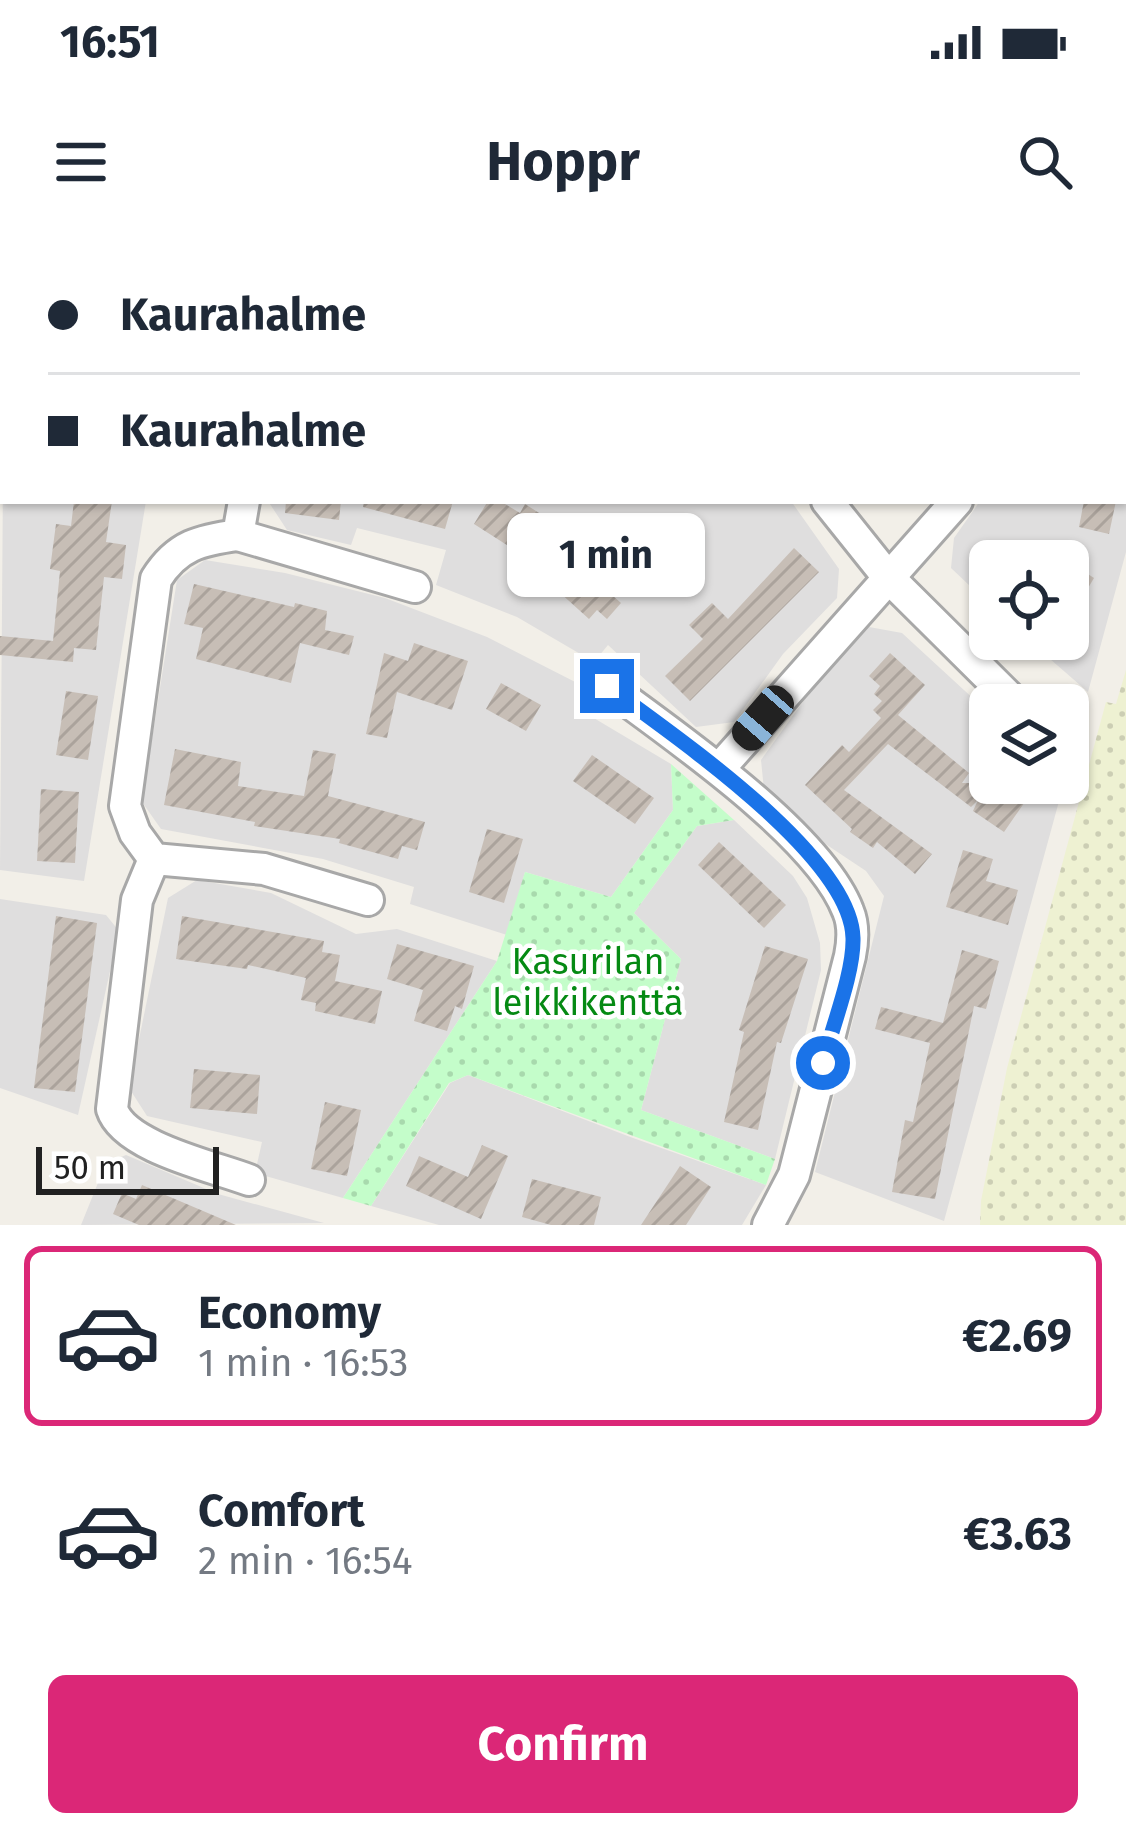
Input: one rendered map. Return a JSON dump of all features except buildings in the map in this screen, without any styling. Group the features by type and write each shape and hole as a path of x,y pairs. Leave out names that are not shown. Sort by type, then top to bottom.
{"street":[{"path":"238,535 243,504"},
{"path":"829,504 887,576 996,684"},
{"path":"719,769 954,504"},
{"path":"368,900 264,869 154,859 135,833 124,806 156,579 168,560 197,540 238,535 416,587"},
{"path":"607,686 719,769 815,859 849,914 853,940 794,1175 768,1225"},
{"path":"154,859 137,900 112,1091 116,1123 134,1138 249,1180"}],"shaded area":[{"path":"3,504 146,504 84,881 0,870"},
{"path":"270,504 793,504 839,569 837,598 783,654 734,722 696,727 608,645 594,662 517,617 436,585 446,550 357,528 351,545 287,530"},
{"path":"978,504 1126,504 1126,552 1089,688 1051,660 1089,660 1089,540 969,540 969,585 951,568 954,538"},
{"path":"205,560 285,573 385,598 487,637 583,686 577,708 671,764 673,810 611,897 525,872 507,935 410,904 414,887 323,859 161,829 142,802 177,580"},
{"path":"869,627 902,633 969,695 969,804 1058,804 944,1221 815,1172 884,896 866,871 812,835 764,790 761,760 810,692"},
{"path":"734,820 793,876 807,898 820,943 821,970 775,1159 641,1110 681,959 634,913 697,826"},
{"path":"197,880 271,893 356,934 397,929 497,961 343,1198 255,1173 262,1142 147,1116 129,1088 168,898"},
{"path":"0,899 106,915 119,931 78,1115 0,1088"},
{"path":"468,1075 766,1185 742,1225 439,1225 371,1206 450,1083"},
{"path":"126,1155 218,1194 324,1223 81,1225 106,1163"}],"green space":[{"path":"1126,670 1126,1225 980,1225 1007,1068 1078,804 1089,804 1089,765 1106,702 1116,704"},
{"name":"Kasurilan leikkikenttä","path":"671,764 734,820 697,826 634,913 681,959 641,1110 775,1159 766,1185 468,1075 449,1083 371,1206 343,1198 497,961 525,872 611,897 673,810"}],"route":[{"path":"607,686 719,769 815,859 835,885 849,914 853,940 823,1063"}]}
